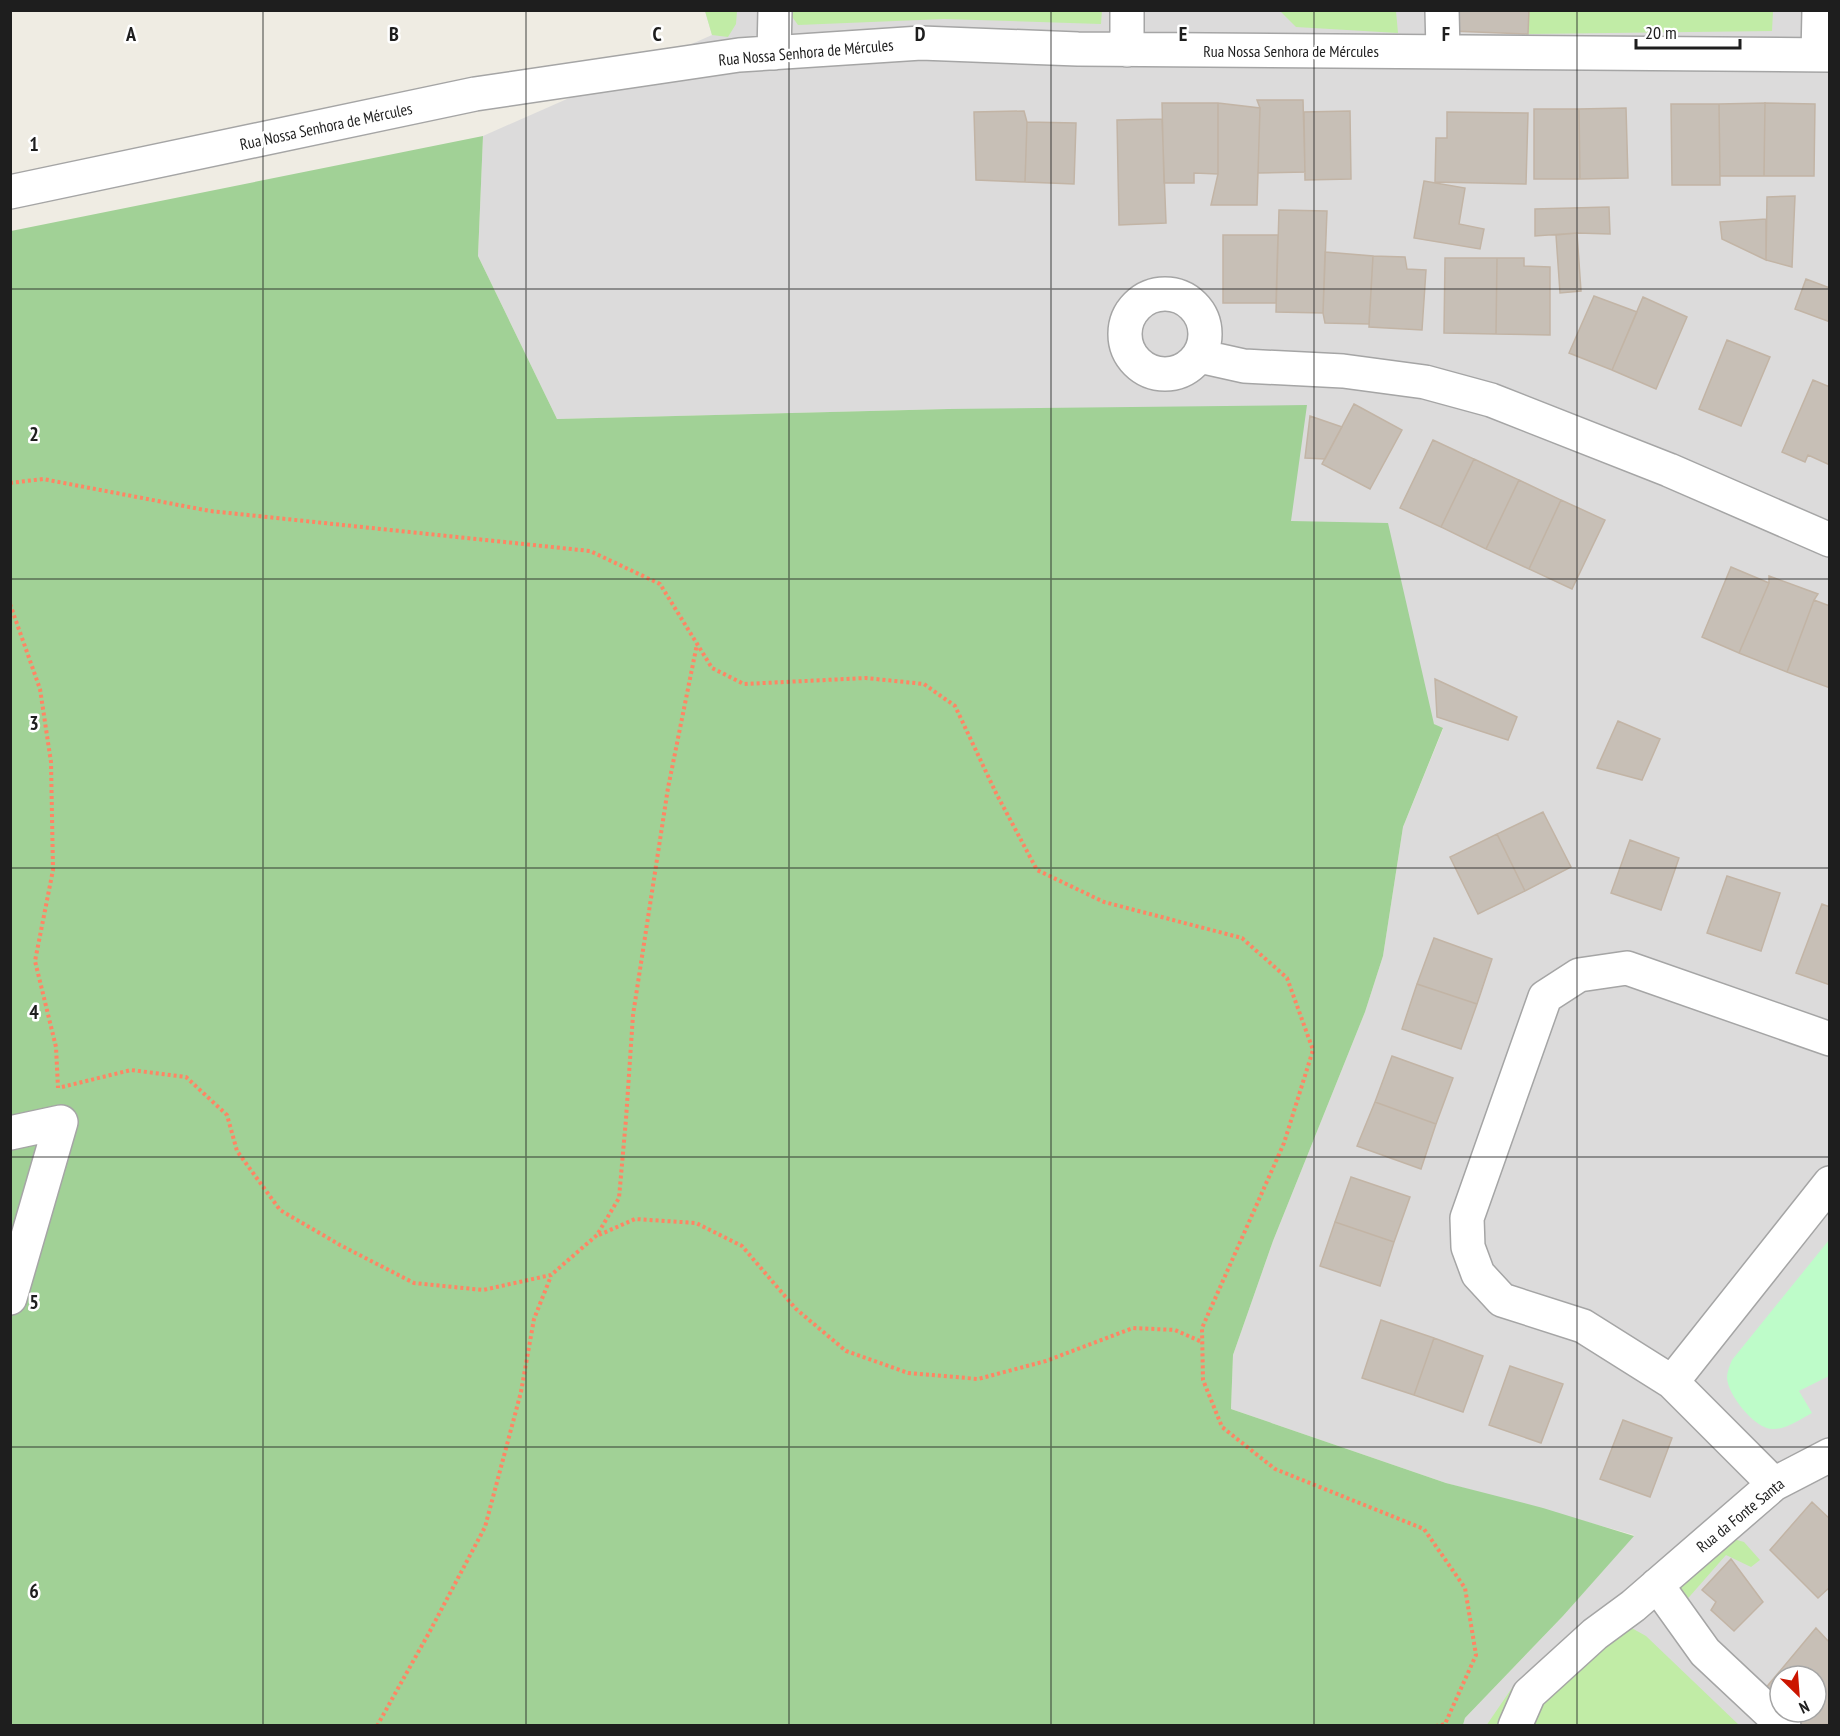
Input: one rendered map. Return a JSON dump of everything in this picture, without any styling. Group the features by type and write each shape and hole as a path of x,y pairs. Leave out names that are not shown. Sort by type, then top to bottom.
{"street":[{"path":"774,53 775,10"},
{"path":"1126,50 1127,10"},
{"path":"1442,10 1443,51"},
{"path":"1820,10 1824,55"},
{"name":"Rua Nossa Senhora de Mércules","path":"10,192 475,94 774,53 921,43 1126,50 1824,55"},
{"path":"1199,356 1245,366 1343,371 1425,382 1491,400 1669,470 1830,540"},
{"path":"1774,1484 1672,1382 1583,1326 1502,1300 1478,1275 1468,1247 1467,1218 1545,997 1579,975 1627,968 1830,1039"},
{"path":"10,1133 61,1122 10,1298"},
{"path":"1672,1382 1830,1183"},
{"name":"Rua da Fonte Santa","path":"1515,1725 1529,1694 1595,1634 1657,1585 1774,1484 1830,1455"},
{"path":"1657,1585 1706,1652 1784,1725"}],"path":[{"path":"10,483 43,479 210,511 590,551 660,584 712,668 744,684 866,678 924,684 955,706 996,793 1037,870 1104,902 1242,938 1287,978 1313,1050 1284,1143 1202,1328 1203,1380 1222,1427 1275,1469 1424,1529 1465,1588 1476,1655 1445,1724 1436,1725"},
{"path":"10,604 40,689 51,762 52,870 35,961 56,1047 61,1122"},
{"path":"597,1235 619,1198 633,1014 668,788 697,643"},
{"path":"58,1088 131,1070 186,1077 227,1115 237,1151 280,1210 340,1245 414,1283 483,1290 551,1275"},
{"path":"376,1725 430,1631 485,1527 521,1392 534,1319 551,1275 597,1235 635,1219 696,1223 742,1246 796,1309 846,1351 908,1373 978,1379 1046,1361 1133,1328 1175,1330 1202,1342"}],"shaded area":[{"path":"705,11 1829,11 1829,1725 1463,1725 1465,1718 1563,1616 1634,1535 1446,1483 1231,1409 1233,1355 1273,1241 1365,1012 1383,956 1403,827 1443,729 1434,724 1291,521 948,409 557,419 478,256 483,136 712,35"}],"green space":[{"path":"1102,10 1101,24 944,19 798,25 788,11"},
{"path":"705,11 737,11 736,24 728,37 712,35"},
{"path":"1280,11 1396,11 1398,33 1296,27"},
{"path":"1529,11 1773,11 1772,31 1528,34"},
{"path":"483,136 478,256 557,419 948,409 1307,405 1291,521 1388,523 1434,724 1443,728 1403,827 1383,956 1365,1012 1273,1241 1233,1355 1231,1409 1446,1483 1543,1508 1634,1536 1563,1616 1465,1718 1463,1725 11,1726 11,231"},
{"path":"1829,1240 1829,1376 1799,1391 1812,1413 1782,1428 1765,1427 1743,1410 1728,1385 1727,1378 1732,1360"},
{"path":"1716,1534 1744,1542 1760,1560 1751,1567 1726,1555 1676,1612 1657,1585"},
{"path":"1628,1626 1646,1636 1739,1725 1486,1726 1514,1685 1550,1654"}],"building":[{"path":"1453,10 1529,10 1528,34 1452,31"},
{"path":"1257,100 1303,100 1305,172 1258,173 1260,108"},
{"path":"1162,103 1218,103 1218,174 1194,173 1194,183 1164,183"},
{"path":"1218,103 1260,108 1257,205 1211,205 1218,174"},
{"path":"1765,103 1815,104 1814,176 1764,176"},
{"path":"1765,103 1764,176 1720,176 1719,104"},
{"path":"1671,104 1719,104 1720,185 1672,185"},
{"path":"1626,108 1628,178 1580,179 1579,109"},
{"path":"1534,109 1579,109 1580,179 1534,179"},
{"path":"1024,111 1027,122 1025,182 976,180 974,112"},
{"path":"1350,111 1351,179 1305,180 1304,112"},
{"path":"1447,112 1528,113 1526,184 1435,182 1436,138 1447,138"},
{"path":"1162,119 1166,223 1119,225 1117,120"},
{"path":"1027,122 1076,123 1074,184 1025,182"},
{"path":"1424,181 1465,188 1459,224 1484,229 1480,249 1414,238"},
{"path":"1795,196 1792,267 1766,260 1767,197"},
{"path":"1609,207 1610,234 1577,233 1535,236 1535,209"},
{"path":"1279,210 1327,211 1323,313 1276,312"},
{"path":"1766,219 1766,260 1722,239 1720,222"},
{"path":"1577,233 1581,291 1560,293 1556,235"},
{"path":"1223,235 1278,235 1276,303 1223,303"},
{"path":"1325,252 1373,256 1369,324 1325,323 1323,313"},
{"path":"1373,256 1405,257 1407,269 1426,270 1422,330 1369,327"},
{"path":"1445,258 1497,258 1496,334 1444,333"},
{"path":"1497,258 1524,258 1524,266 1550,267 1550,335 1496,334"},
{"path":"1806,279 1830,288 1830,322 1795,309"},
{"path":"1594,296 1637,312 1612,370 1569,353"},
{"path":"1643,297 1687,317 1656,389 1612,370"},
{"path":"1727,340 1770,357 1741,426 1699,409"},
{"path":"1813,380 1830,387 1830,465 1808,455 1805,462 1782,452"},
{"path":"1354,404 1402,430 1370,489 1322,464"},
{"path":"1310,416 1342,427 1325,459 1305,458"},
{"path":"1433,440 1474,459 1441,527 1400,508"},
{"path":"1474,459 1519,480 1486,549 1441,527"},
{"path":"1519,480 1561,500 1529,569 1486,549"},
{"path":"1561,500 1605,520 1572,589 1529,569"},
{"path":"1731,567 1769,583 1739,653 1702,637"},
{"path":"1769,576 1818,594 1787,672 1739,653 1769,583"},
{"path":"1814,600 1830,606 1830,688 1787,672"},
{"path":"1435,679 1517,717 1508,740 1437,717"},
{"path":"1618,721 1660,739 1642,780 1597,768"},
{"path":"1543,812 1571,867 1525,891 1497,834"},
{"path":"1497,834 1525,891 1478,914 1450,857"},
{"path":"1630,840 1679,858 1661,910 1611,893"},
{"path":"1727,876 1780,893 1761,951 1707,933"},
{"path":"1822,904 1830,907 1830,985 1796,973"},
{"path":"1434,938 1492,959 1477,1004 1417,984"},
{"path":"1417,984 1477,1004 1461,1049 1402,1029"},
{"path":"1392,1056 1453,1078 1436,1124 1375,1102"},
{"path":"1375,1102 1436,1124 1421,1169 1357,1146"},
{"path":"1351,1177 1410,1197 1394,1242 1335,1222"},
{"path":"1335,1222 1394,1242 1380,1286 1320,1266"},
{"path":"1381,1320 1434,1338 1414,1395 1362,1378"},
{"path":"1434,1338 1483,1356 1463,1412 1414,1395"},
{"path":"1510,1366 1563,1384 1541,1443 1489,1425"},
{"path":"1623,1420 1672,1438 1650,1497 1600,1479"},
{"path":"1812,1502 1830,1519 1830,1587 1818,1598 1770,1550"},
{"path":"1731,1559 1763,1602 1734,1631 1711,1610 1716,1602 1702,1590"},
{"path":"1816,1628 1830,1643 1830,1724 1800,1726 1798,1724 1828,1724 1828,1664 1786,1664"}]}
